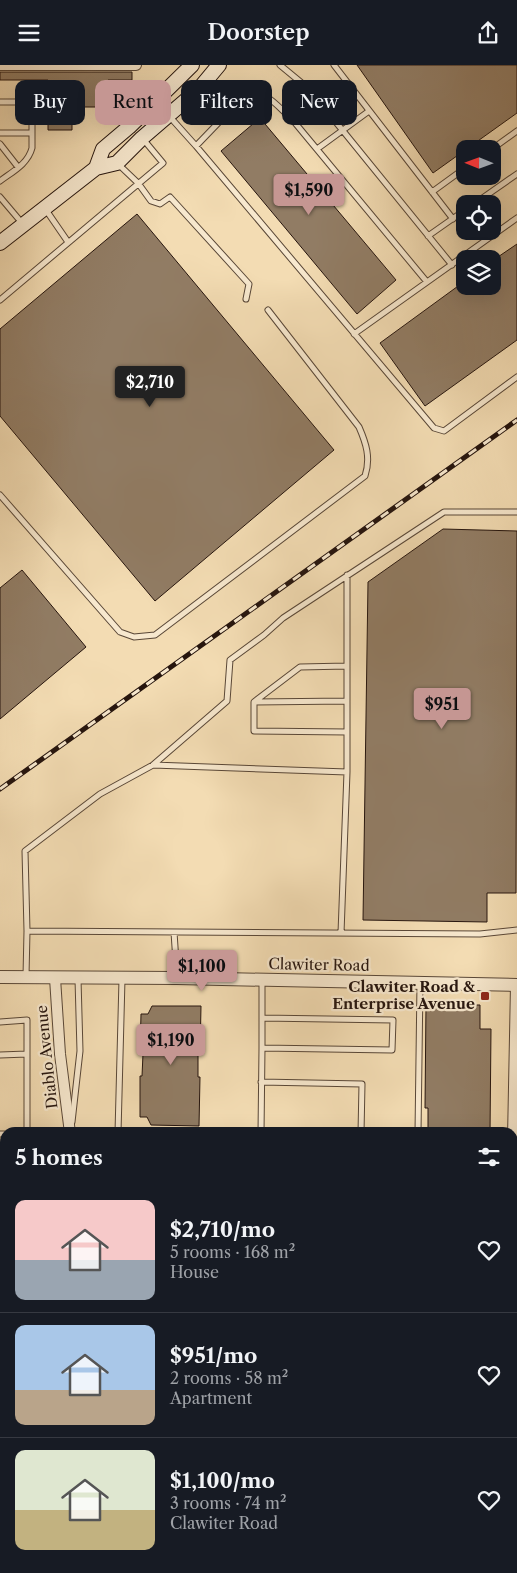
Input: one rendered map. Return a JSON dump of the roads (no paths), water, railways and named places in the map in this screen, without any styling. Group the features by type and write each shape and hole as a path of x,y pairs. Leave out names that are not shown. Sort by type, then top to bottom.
{"main road":[{"path":"96,168 103,149 130,127 192,65"},
{"path":"171,112 199,89 219,65"},
{"path":"0,243 96,168 117,163 157,125"}],"street":[{"path":"0,65 136,65"},
{"name":"Clawiter Road","path":"0,977 177,978 517,985"},
{"name":"Diablo Avenue","path":"55,978 60,1054 70,1127"},
{"path":"515,1127 517,985"}],"lane":[{"path":"280,65 309,89 452,265"},
{"path":"334,65 453,219"},
{"path":"196,146 248,92 253,91 265,95 291,118 427,282"},
{"path":"0,102 26,102 31,104 32,133 30,154 18,167 0,181"},
{"path":"317,149 369,111"},
{"path":"171,118 434,429 444,431 517,377"},
{"path":"501,143 517,131"},
{"path":"0,133 32,133"},
{"path":"0,299 163,163 142,138"},
{"path":"0,144 18,167"},
{"path":"117,163 138,183 151,201 160,204 170,197 249,284 246,299"},
{"path":"486,195 517,173"},
{"path":"432,192 456,175"},
{"path":"0,197 23,224"},
{"path":"44,208 68,242"},
{"path":"428,236 456,217"},
{"path":"354,334 517,218"},
{"path":"0,495 120,632 134,637 155,635 365,475 368,467 368,455 359,427 268,310"},
{"path":"26,977 25,851 100,794 153,765 227,701 230,661 283,618 444,512 517,511"},
{"path":"341,933 347,773 347,575"},
{"path":"254,702 300,667 347,666"},
{"path":"254,702 347,701"},
{"path":"254,702 254,731 347,732"},
{"path":"153,765 347,773"},
{"path":"27,931 480,934 517,930"},
{"path":"174,932 177,978"},
{"path":"72,1127 80,1051 78,978"},
{"path":"118,1127 122,979"},
{"path":"261,1127 262,980"},
{"path":"418,1127 420,982"},
{"path":"262,1018 393,1020 392,1050 262,1048"},
{"path":"0,1022 27,1020 26,1127"},
{"path":"0,1055 27,1054"},
{"path":"261,1083 362,1084 361,1127"}],"railway":[{"path":"0,789 517,420"}],"place":[{"name":"Clawiter Road & Enterprise Avenue","path":"485,996"}]}
